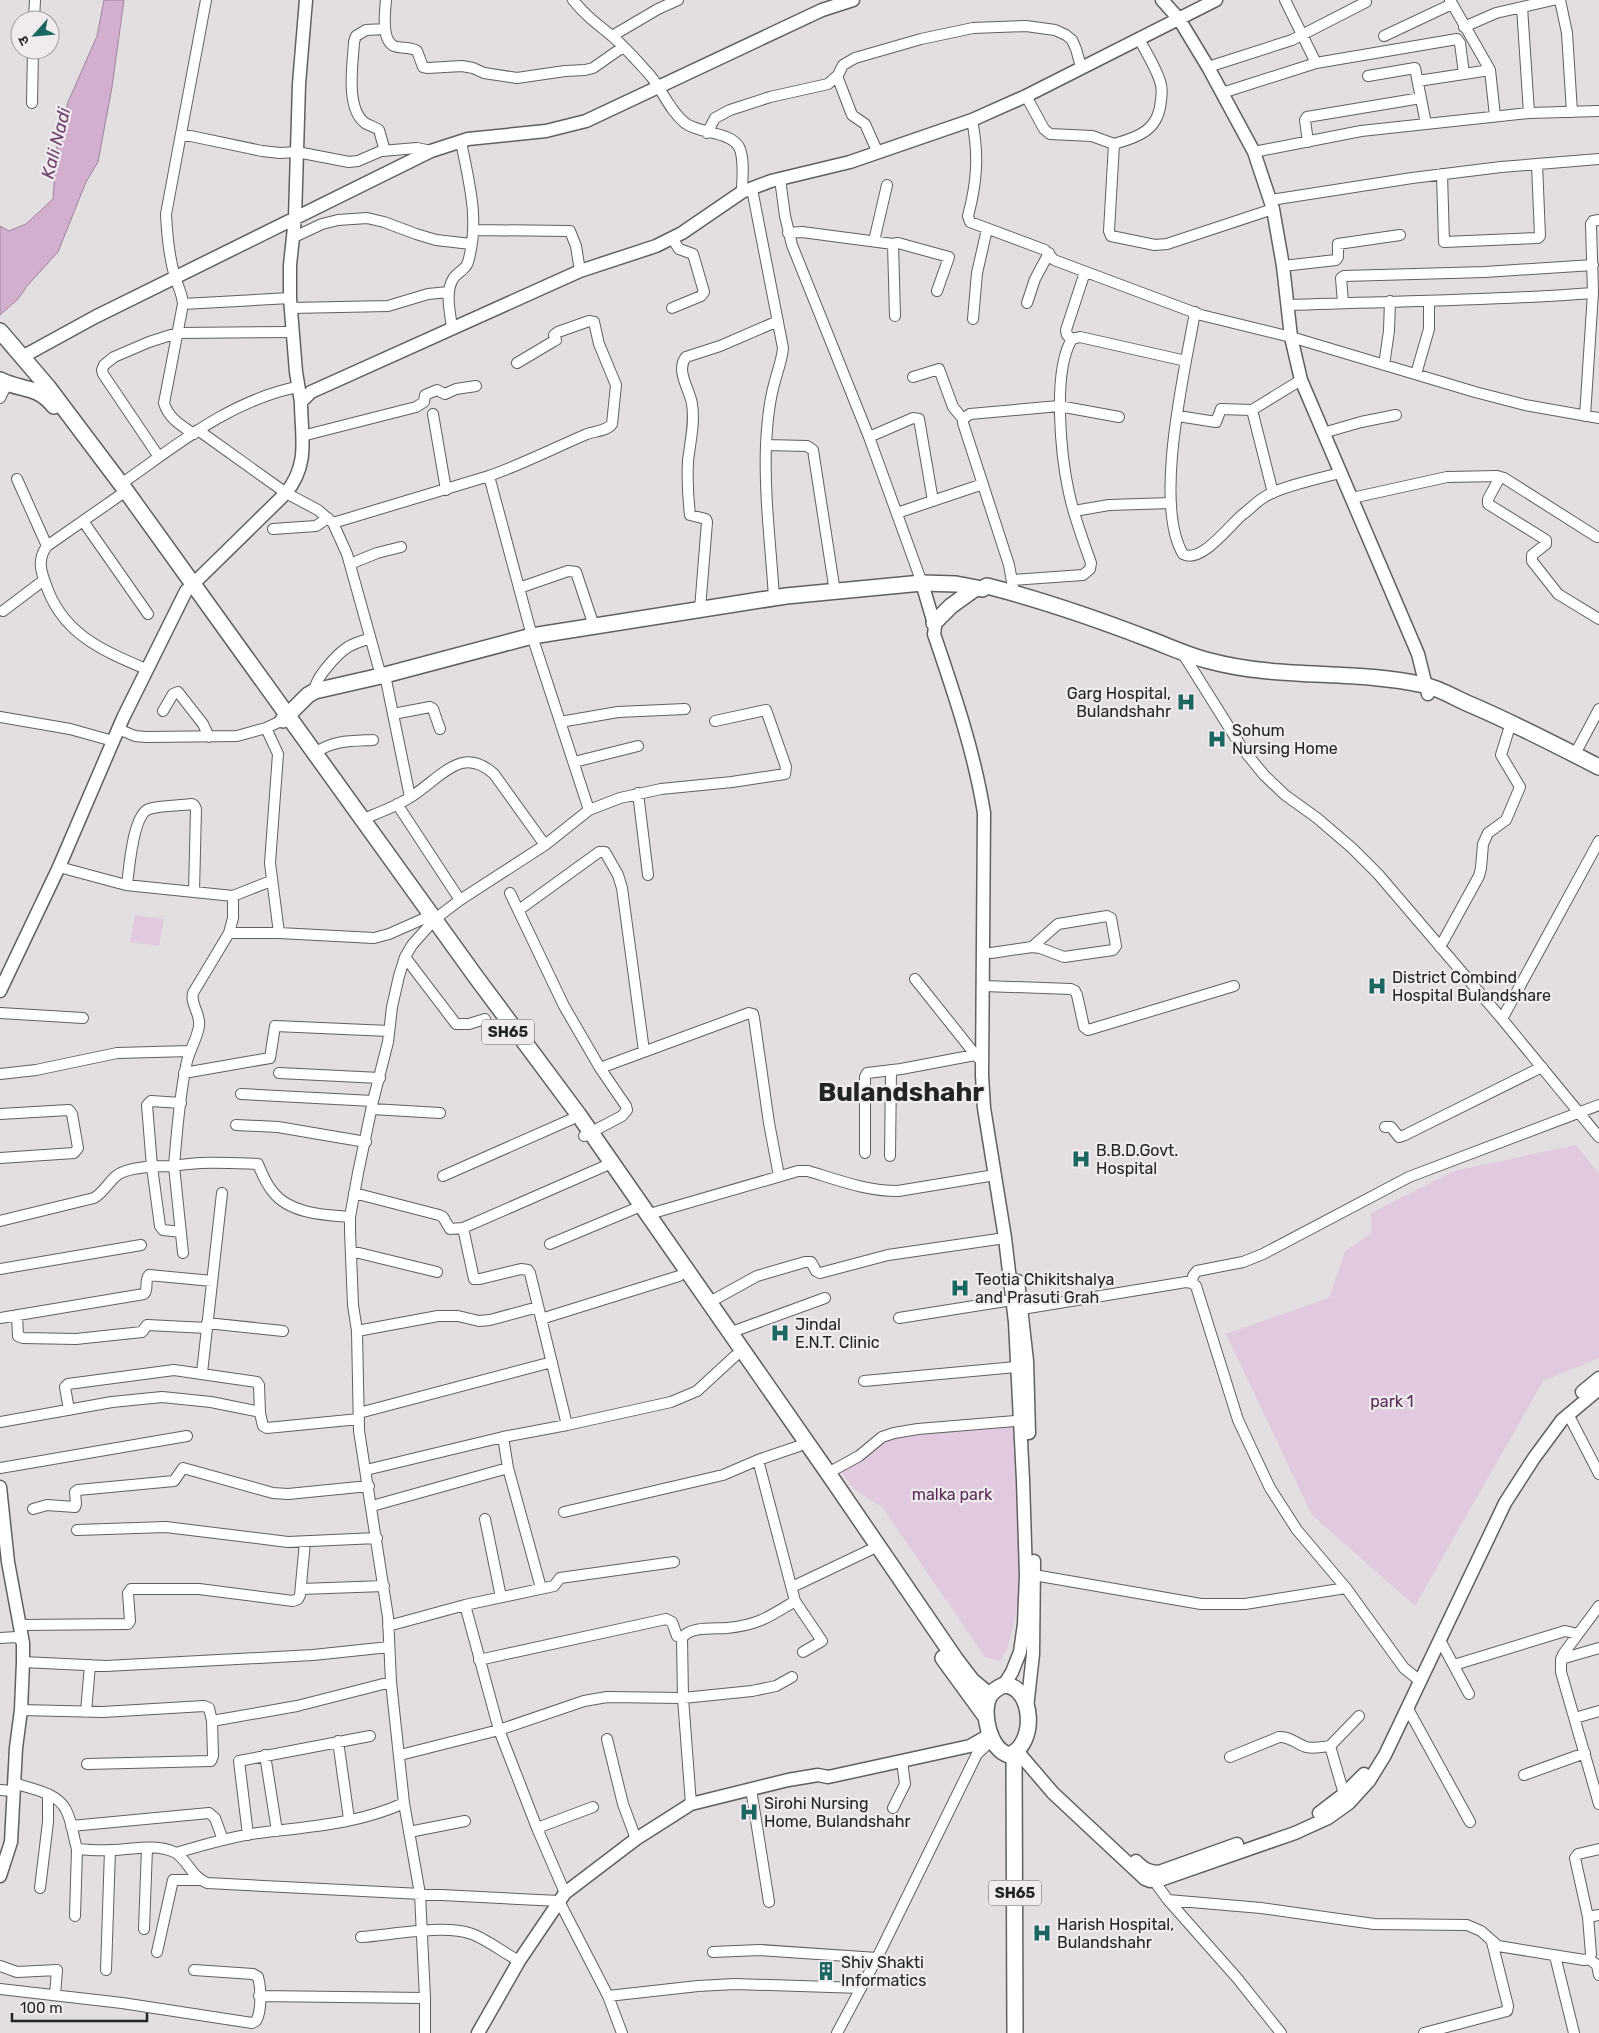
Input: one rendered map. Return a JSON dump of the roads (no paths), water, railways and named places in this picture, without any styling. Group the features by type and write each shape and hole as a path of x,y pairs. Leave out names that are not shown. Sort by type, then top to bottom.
{"main road":[{"name":"SH65","path":"0,331 48,388 189,587 587,1135 640,1212 679,1276 799,1446 990,1729 996,1746 1015,1751"},
{"name":"SH65","path":"4,382 30,389 48,399 122,490"},
{"path":"285,718 315,691 532,636 774,598 922,583 956,584 979,588 985,594 1012,600 1186,658 1270,672 1334,674 1402,681 1524,728 1599,767"},
{"path":"934,625 951,606 979,588 987,586 1013,586 1150,639 1186,658"},
{"path":"1428,690 1510,729 1599,775"},
{"name":"SH65","path":"285,718 315,753 363,819 430,919 572,1119 587,1135 605,1166 708,1303 828,1473 956,1660 972,1681 989,1695"},
{"path":"990,1729 986,1703 989,1695 1004,1685 1015,1688 1027,1708"},
{"name":"SH65","path":"1006,2033 1015,1751 1028,1729 1027,1708"},
{"name":"SH65","path":"1015,1751 1015,2033"}],"street":[{"path":"206,0 166,214 169,249 176,278 182,293 183,304 164,403 175,420 196,432 286,493 318,510 330,520 350,564 370,638 383,675 410,798"},
{"path":"0,991 59,867 146,669 189,587 286,493 300,471 304,455 301,402 297,387 291,303 299,84 306,0"},
{"path":"386,0 385,29 387,38 392,46 412,48 417,51 423,67 462,66 507,77 585,70 593,68 623,47"},
{"path":"572,0 587,17 623,47 659,87 683,122 697,130 732,140 738,145 783,348 783,358 775,381 769,408 766,445 774,598"},
{"path":"612,36 658,9 678,0"},
{"path":"22,357 95,317 431,151 461,142 567,127 593,118 822,10 853,0"},
{"path":"1162,0 1179,19 1208,67 1254,152 1272,205 1283,266 1291,336 1301,380 1418,654 1428,690"},
{"path":"301,402 312,392 580,271 629,256 672,238 747,190 780,179 850,162 972,120 1026,96 1216,0"},
{"path":"1285,0 1316,63"},
{"path":"1464,27 1496,13 1553,0"},
{"path":"1560,0 1570,58 1572,112"},
{"path":"1208,67 1302,36 1366,2"},
{"path":"1384,36 1451,2 1490,70 1495,116"},
{"path":"1522,7 1529,113"},
{"path":"707,132 715,118 730,110 770,97 828,84 837,76 843,65 855,58 921,39 973,28 1026,26 1054,30 1066,35 1076,49 1081,67"},
{"path":"384,151 379,130 366,124 357,112 351,87 356,36 366,30 385,29"},
{"path":"1026,96 1044,129 1050,134 1092,136 1114,144 1129,140 1152,127 1157,119 1161,105 1160,82 1139,39"},
{"path":"1222,93 1316,63 1457,39 1460,43 1464,74"},
{"path":"32,103 33,60"},
{"path":"1368,76 1414,67 1426,124"},
{"path":"1418,81 1490,70"},
{"path":"837,76 852,115 865,124 878,153"},
{"path":"1308,142 1305,120 1307,117 1421,98"},
{"path":"1254,152 1361,132 1426,124 1529,113 1599,111"},
{"path":"972,120 977,146 976,173 968,218 970,222 1049,253 1054,260 1195,312 1291,336 1384,365 1525,405 1599,418"},
{"path":"181,134 262,151 297,152 349,162 358,161 374,153 384,151 417,148 431,151"},
{"path":"452,328 449,292 452,279 468,264 473,230 474,209 461,142"},
{"path":"1114,144 1109,231 1111,236 1155,245 1167,244 1272,205 1442,174 1599,159"},
{"path":"1442,174 1444,242 1538,238 1540,236 1537,164"},
{"path":"780,179 788,232 869,437 922,583 934,625 934,634 954,692 978,773 984,813 988,1074 1017,1305 1016,1367 1024,1420 1034,1575 1033,1654 1027,1708"},
{"path":"874,241 887,186"},
{"path":"292,238 322,224 338,220 367,218 436,240 471,244"},
{"path":"1585,416 1595,315 1593,293 1595,267 1591,224 1593,221 1599,220"},
{"path":"973,319 977,272 987,228"},
{"path":"473,230 570,231 576,246 580,271"},
{"path":"788,232 898,243 948,257 937,290"},
{"path":"1283,266 1336,260 1338,258 1337,246 1339,243 1400,235"},
{"path":"672,238 679,249 693,254 704,292 700,296 672,308"},
{"path":"893,244 895,316"},
{"path":"1027,303 1035,279 1049,253"},
{"path":"1343,303 1341,278 1344,276 1595,267"},
{"path":"1072,339 1067,335 1066,330 1086,272"},
{"path":"183,304 291,303 373,308 388,306 428,294 449,292"},
{"path":"1288,305 1527,298 1593,293"},
{"path":"1384,365 1389,331 1390,301"},
{"path":"1416,374 1430,329 1429,301"},
{"path":"1195,312 1186,360 1171,474 1172,519 1176,538 1183,554 1190,556 1202,552 1212,545 1262,498 1272,493 1340,472"},
{"path":"273,529 316,526 330,520 446,490 522,464 587,434 608,428 612,424 616,385 599,344 594,322 589,321 555,333 554,341 517,362"},
{"path":"700,609 707,522 706,519 690,515 688,460 693,433 693,418 692,403 682,374 683,360 686,357 720,346 778,321"},
{"path":"159,457 102,370 104,365 114,357 149,342 178,333 293,332"},
{"path":"1072,339 1080,337 1186,360"},
{"path":"913,377 939,369 953,407 963,419 1010,565 1013,586 1083,575 1088,573 1091,562 1074,511 1066,473 1059,406 1061,376 1072,339"},
{"path":"1178,416 1216,422 1221,409 1252,410 1301,380"},
{"path":"0,398 4,382"},
{"path":"302,436 420,405 424,402 425,395 437,390 445,394 466,386 476,386"},
{"path":"146,669 102,650 84,638 66,621 54,606 44,580 40,562 42,553 47,546 83,521 159,457 226,412 272,392 297,387"},
{"path":"963,419 970,414 1059,406 1119,417"},
{"path":"1252,410 1272,493"},
{"path":"433,414 446,490"},
{"path":"1323,434 1368,420 1396,415"},
{"path":"869,437 913,418 919,419 933,501"},
{"path":"766,445 807,446 812,450 835,592"},
{"path":"1352,498 1447,477 1473,475 1500,477 1597,537"},
{"path":"489,476 532,636 589,810"},
{"path":"1500,477 1488,499 1488,504 1546,540 1546,544 1532,555 1532,561 1558,594 1599,619"},
{"path":"17,479 47,546"},
{"path":"897,513 983,484"},
{"path":"1074,511 1109,505 1171,503"},
{"path":"83,521 148,614"},
{"path":"350,564 377,553 402,547"},
{"path":"519,588 568,571 576,572 594,626"},
{"path":"3,611 44,580"},
{"path":"934,625 941,632 962,690 986,771 993,812 991,953 979,1059 984,1108 1027,1361 1024,1420 1026,1575 1024,1624 1020,1652 1012,1672 1004,1685"},
{"path":"315,691 314,687 318,679 344,650 370,638"},
{"path":"1186,658 1242,748 1264,775 1285,795 1352,848 1378,874 1502,1019 1599,1137"},
{"path":"163,712 173,694 178,692 203,724 209,736"},
{"path":"393,714 430,707 433,709 440,729"},
{"path":"560,722 618,712 684,709"},
{"path":"1575,754 1599,709"},
{"path":"229,933 279,933 374,938 389,934 430,919 545,845 589,810 605,803 638,793 785,774 786,767 766,710 715,721"},
{"path":"0,717 70,729 113,741"},
{"path":"118,729 135,736 146,737 237,736 266,728 285,718"},
{"path":"266,728 275,745 278,764 271,837 271,881 279,933"},
{"path":"1440,947 1479,876 1483,844 1488,833 1506,820 1520,788 1501,755 1510,729"},
{"path":"315,753 323,747 338,742 373,740"},
{"path":"574,762 638,746"},
{"path":"363,819 410,798 461,763 473,762 485,766 494,774 545,845"},
{"path":"638,793 648,875"},
{"path":"126,885 134,837 142,814 149,809 192,804 196,809 194,892"},
{"path":"397,804 460,900"},
{"path":"1502,1019 1599,841"},
{"path":"523,907 599,852 605,852 618,875 622,888 644,1051"},
{"path":"59,867 126,885 233,896 271,881"},
{"path":"510,893 568,1013 600,1068 626,1106 627,1110 622,1116 587,1135"},
{"path":"184,1252 174,1166 184,1073 200,1022 193,1002 193,993 229,933 233,918 233,896"},
{"path":"991,953 1032,947 1064,957 1113,950 1116,946 1110,918 1107,916 1062,922 1032,947"},
{"path":"425,2033 420,1894 404,1803 391,1682 388,1616 369,1486 361,1446 357,1331 353,1305 350,1217 372,1105 390,1030 394,999 405,957 430,919"},
{"path":"405,957 456,1024 469,1024 485,1019"},
{"path":"915,979 979,1059"},
{"path":"987,986 1071,989 1077,995 1084,1027 1088,1030 1234,986"},
{"path":"0,1013 83,1018"},
{"path":"600,1068 746,1013 753,1014 779,1176"},
{"path":"184,1073 270,1058 274,1027 278,1026 390,1030"},
{"path":"0,1074 36,1070 117,1053 190,1051"},
{"path":"865,1153 865,1074 869,1071 979,1059"},
{"path":"1385,1127 1391,1127 1399,1137 1405,1135 1542,1067"},
{"path":"890,1156 891,1070"},
{"path":"279,1073 380,1078"},
{"path":"241,1094 372,1105 440,1113"},
{"path":"181,1104 151,1101 147,1103 152,1167 161,1229 181,1232"},
{"path":"1192,1283 1193,1276 1197,1271 1243,1262 1409,1177 1578,1111 1599,1105"},
{"path":"0,1114 69,1110 72,1114 78,1148 74,1153 0,1158"},
{"path":"443,1176 572,1119"},
{"path":"236,1124 278,1127 366,1142"},
{"path":"0,1221 89,1200 101,1194 118,1174 129,1170 203,1163 258,1164 273,1193 283,1202 318,1214 350,1217"},
{"path":"354,1193 439,1215 446,1220 450,1229 463,1228 605,1166"},
{"path":"550,1244 640,1212 779,1176 808,1171 868,1189 898,1191 995,1175"},
{"path":"202,1373 222,1193"},
{"path":"463,1228 474,1279 525,1269 530,1273 568,1425"},
{"path":"708,1303 756,1276 805,1262 811,1262 816,1271 820,1273 880,1256 1005,1238"},
{"path":"0,1269 141,1244"},
{"path":"351,1251 438,1272"},
{"path":"0,1318 144,1294 147,1291 147,1278 149,1275 212,1281"},
{"path":"541,1319 679,1276"},
{"path":"899,1318 1017,1305 1186,1282 1192,1283 1198,1291 1238,1420 1270,1488 1297,1530 1346,1588 1404,1668 1417,1679"},
{"path":"729,1333 825,1298"},
{"path":"357,1331 438,1316 458,1316 479,1322 538,1307"},
{"path":"17,1315 18,1336 23,1338 91,1338 142,1332 147,1325 207,1325 283,1331"},
{"path":"366,1470 503,1437 568,1425 684,1397 708,1383 735,1356"},
{"path":"69,1410 65,1387 68,1384 174,1370 258,1383 260,1413 263,1426 267,1428 359,1416 552,1362"},
{"path":"864,1381 1016,1367"},
{"path":"1153,1876 1295,1833 1328,1818 1348,1803 1369,1781 1385,1755 1408,1709 1417,1679 1498,1499 1530,1451 1559,1413 1599,1378"},
{"path":"1153,1876 1159,1872 1292,1825 1324,1810 1362,1776 1440,1640 1505,1503 1542,1446 1568,1414 1599,1389"},
{"path":"0,1422 138,1398 162,1397 211,1402 260,1413"},
{"path":"1568,1414 1599,1474"},
{"path":"828,1473 859,1456 882,1437 894,1433 918,1429 1024,1420"},
{"path":"0,1468 187,1436"},
{"path":"503,1437 508,1468 541,1588"},
{"path":"564,1512 723,1475 758,1460 799,1446"},
{"path":"758,1460 796,1601 822,1641 803,1652"},
{"path":"33,1509 47,1505 75,1507 75,1492 78,1490 174,1481 183,1468 273,1492 288,1494 369,1486"},
{"path":"372,1506 508,1468"},
{"path":"0,1487 1,1518 23,1643 21,1710 9,1788 11,1842 1,1871"},
{"path":"485,1519 501,1597"},
{"path":"77,1530 166,1527 288,1542 377,1538"},
{"path":"20,1625 128,1624 130,1621 128,1593 131,1589 199,1589 293,1601 298,1599 301,1589 305,1542"},
{"path":"792,1587 870,1550"},
{"path":"388,1626 464,1605 554,1586 560,1578 674,1562"},
{"path":"1034,1575 1201,1604 1245,1604 1346,1588"},
{"path":"301,1589 384,1586"},
{"path":"691,1804 683,1698 682,1638 684,1634 692,1631 753,1624 768,1618 796,1601"},
{"path":"464,1605 499,1730 562,1897 608,1996 622,2033"},
{"path":"1599,1606 1561,1659 1561,1672 1585,1753 1596,1778 1599,1804"},
{"path":"479,1660 666,1619 672,1622 677,1636 682,1638"},
{"path":"1454,1665 1565,1631 1578,1634"},
{"path":"0,1638 17,1637 23,1643"},
{"path":"1440,1640 1469,1694"},
{"path":"23,1662 106,1666 313,1655 389,1648"},
{"path":"1561,1659 1599,1648"},
{"path":"86,1712 90,1665"},
{"path":"400,1755 499,1730 592,1700 607,1697 683,1698 766,1688 776,1686 792,1677"},
{"path":"212,1721 297,1706 391,1682"},
{"path":"21,1710 103,1712 204,1706 209,1708 212,1721 213,1756 210,1761 87,1764"},
{"path":"1408,1709 1470,1822"},
{"path":"1575,1718 1599,1711"},
{"path":"1230,1757 1279,1737 1287,1738 1306,1747 1330,1746 1359,1716"},
{"path":"478,2033 519,1962 562,1897 636,1839 691,1804 788,1780 818,1775 828,1778 970,1746 990,1729"},
{"path":"818,1775 826,1769 966,1738 990,1729"},
{"path":"837,2033 877,1958 990,1729"},
{"path":"248,1835 238,1762 265,1755 370,1736"},
{"path":"607,1739 623,1804 636,1839"},
{"path":"338,1741 349,1819"},
{"path":"1330,1746 1344,1794"},
{"path":"1015,1751 1058,1787 1153,1876 1168,1900 1237,1978 1281,2033"},
{"path":"1524,1775 1585,1753"},
{"path":"265,1755 278,1832"},
{"path":"893,1808 905,1784 902,1761"},
{"path":"9,1788 48,1794 59,1800 66,1809 76,1849 76,1916"},
{"path":"751,1789 769,1902"},
{"path":"40,1888 48,1822 48,1794"},
{"path":"176,1853 248,1835 278,1832 386,1811 404,1803"},
{"path":"537,1828 593,1807"},
{"path":"71,1826 209,1813 215,1818 223,1840"},
{"path":"409,1832 465,1821"},
{"path":"76,1849 147,1848 170,1850 176,1853 198,1880"},
{"path":"144,1929 147,1848"},
{"path":"1589,1959 1591,1954 1588,1917 1575,1858 1578,1854 1599,1849"},
{"path":"106,1970 110,1850"},
{"path":"157,1952 173,1880 198,1880 217,1885 420,1894 562,1897"},
{"path":"1168,1900 1262,1908 1374,1924 1467,1925 1481,1931 1492,1942 1502,1947 1555,1956 1589,1959 1597,1965 1599,1975"},
{"path":"1588,1917 1599,1915"},
{"path":"361,1937 460,1930 474,1934 519,1962"},
{"path":"1424,2033 1507,2011 1508,2006 1492,1942"},
{"path":"714,1952 769,1950 877,1958"},
{"path":"1555,1956 1574,2033"},
{"path":"0,1966 17,1972 57,1970 55,1995"},
{"path":"0,1989 252,2023 256,2021 260,1996 259,1980 256,1975 194,1970"},
{"path":"608,1996 735,1984 861,1988"},
{"path":"260,1996 425,1998"}],"place":[{"name":"Garg Hospital, Bulandshahr","path":"1186,702"},
{"name":"Sohum Nursing Home","path":"1217,739"},
{"name":"District Combind Hospital Bulandshare","path":"1377,986"},
{"name":"B.B.D.Govt. Hospital","path":"1081,1159"},
{"name":"Teotia Chikitshalya and Prasuti Grah","path":"960,1288"},
{"name":"Jindal E.N.T. Clinic","path":"780,1333"},
{"name":"Sirohi Nursing Home, Bulandshahr","path":"749,1812"},
{"name":"Harish Hospital, Bulandshahr","path":"1042,1933"},
{"name":"Shiv Shakti Informatics","path":"826,1971"}],"district":[{"name":"Bulandshahr","path":"901,1092"}],"water label":[{"name":"Kali Nadi","path":"56,143"}],"park label":[{"name":"park 1","path":"1392,1401"},
{"name":"malka park","path":"952,1494"}]}
